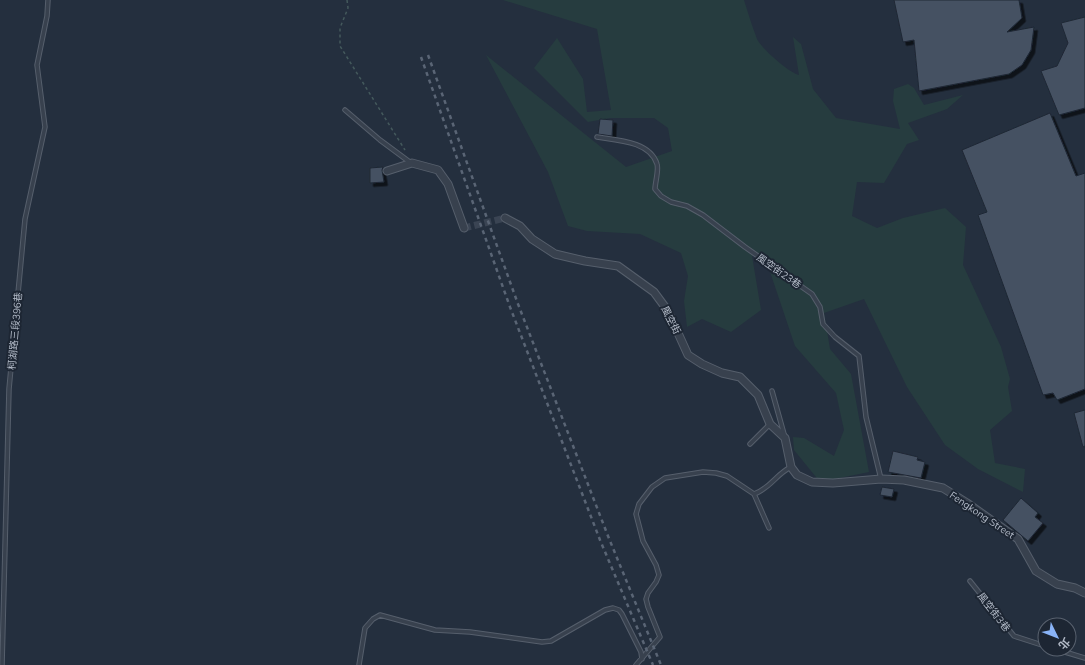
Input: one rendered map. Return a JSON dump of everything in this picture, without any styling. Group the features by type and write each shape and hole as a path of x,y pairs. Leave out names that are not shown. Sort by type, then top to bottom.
{"street":[{"path":"387,171 412,163 438,170 448,184 464,228"},
{"name":"風空街","path":"505,218 520,226 532,239 555,254 585,262 618,266 654,292 668,311 688,355 702,364 722,373 740,377 758,395 770,424 785,438"},
{"path":"785,438 791,467"},
{"name":"Fengkong Street","path":"791,467 797,475 812,482 832,483 881,479 904,480 943,488 1018,539 1036,571 1057,584 1075,588 1085,593"}],"lane":[{"name":"柯湖路三段396巷","path":"2,665 9,390 25,219 45,128 37,65 47,16 48,0"},
{"path":"345,110 380,140 412,163"},
{"name":"風空街23巷","path":"597,137 632,142 640,145 652,154 658,165 655,190 661,196 671,202 687,206 703,215 745,247 812,294 820,307 823,324 859,356 866,418 881,479"},
{"path":"772,391 785,438"},
{"path":"750,444 770,424"},
{"path":"754,494 766,489 778,476 791,467"},
{"path":"636,665 660,637 646,599 648,592 656,582 659,575 656,565 643,541 636,514 639,504 652,487 665,478 703,472 727,476 754,494 769,528"},
{"name":"風空街3巷","path":"970,581 1014,636 1037,643"},
{"path":"360,665 365,628 373,618 380,616 440,630 470,632 542,642 551,641 605,610 613,608 619,610 622,614 641,652 642,659"}],"path":[{"path":"347,0 348,8 340,28 340,46 412,163"}],"green space":[{"path":"503,0 744,0 757,39 769,54 789,70 799,75 793,37 801,44 813,89 836,118 900,129 893,101 894,89 908,84 914,88 924,105 963,95 947,109 908,123 919,140 907,144 884,183 857,182 852,216 877,228 903,218 945,208 966,227 963,265 1001,347 1010,379 1008,387 1012,411 990,430 995,463 1025,469 1023,492 978,469 945,445 907,387 864,299 824,313 830,349 851,374 869,472 820,482 794,450 793,437 804,438 834,456 844,430 836,393 795,346 765,257 752,256 761,310 731,332 702,319 687,327 684,301 688,276 681,253 640,234 587,231 568,226 548,172 486,55 626,167 672,151 668,128 654,118 610,118 588,122 534,68 557,38 583,79 587,112 611,110 597,29"}],"building":[{"path":"894,0 1019,0 1022,18 1007,32 1034,27 1031,50 1022,65 1009,74 919,91 914,40 903,42"},
{"path":"1085,17 1085,108 1059,115 1041,71 1057,66 1068,43 1061,23"},
{"path":"1050,113 1076,176 1085,173 1085,389 1057,400 1053,393 1043,395 978,215 987,212 962,150"},
{"path":"600,119 613,120 612,136 598,134"},
{"path":"383,167 384,182 370,183 370,168"},
{"path":"1085,410 1085,446 1083,447 1074,413"},
{"path":"893,451 918,457 917,460 925,462 921,478 888,472"},
{"path":"882,487 894,489 892,497 880,495"},
{"path":"1021,498 1038,513 1035,517 1043,523 1028,541 1003,520"}],"tunnel":[{"path":"464,228 505,218"}],"railway":[{"path":"428,55 518,304 608,536 661,665"},
{"path":"421,57 510,307 600,540 653,665"}]}
